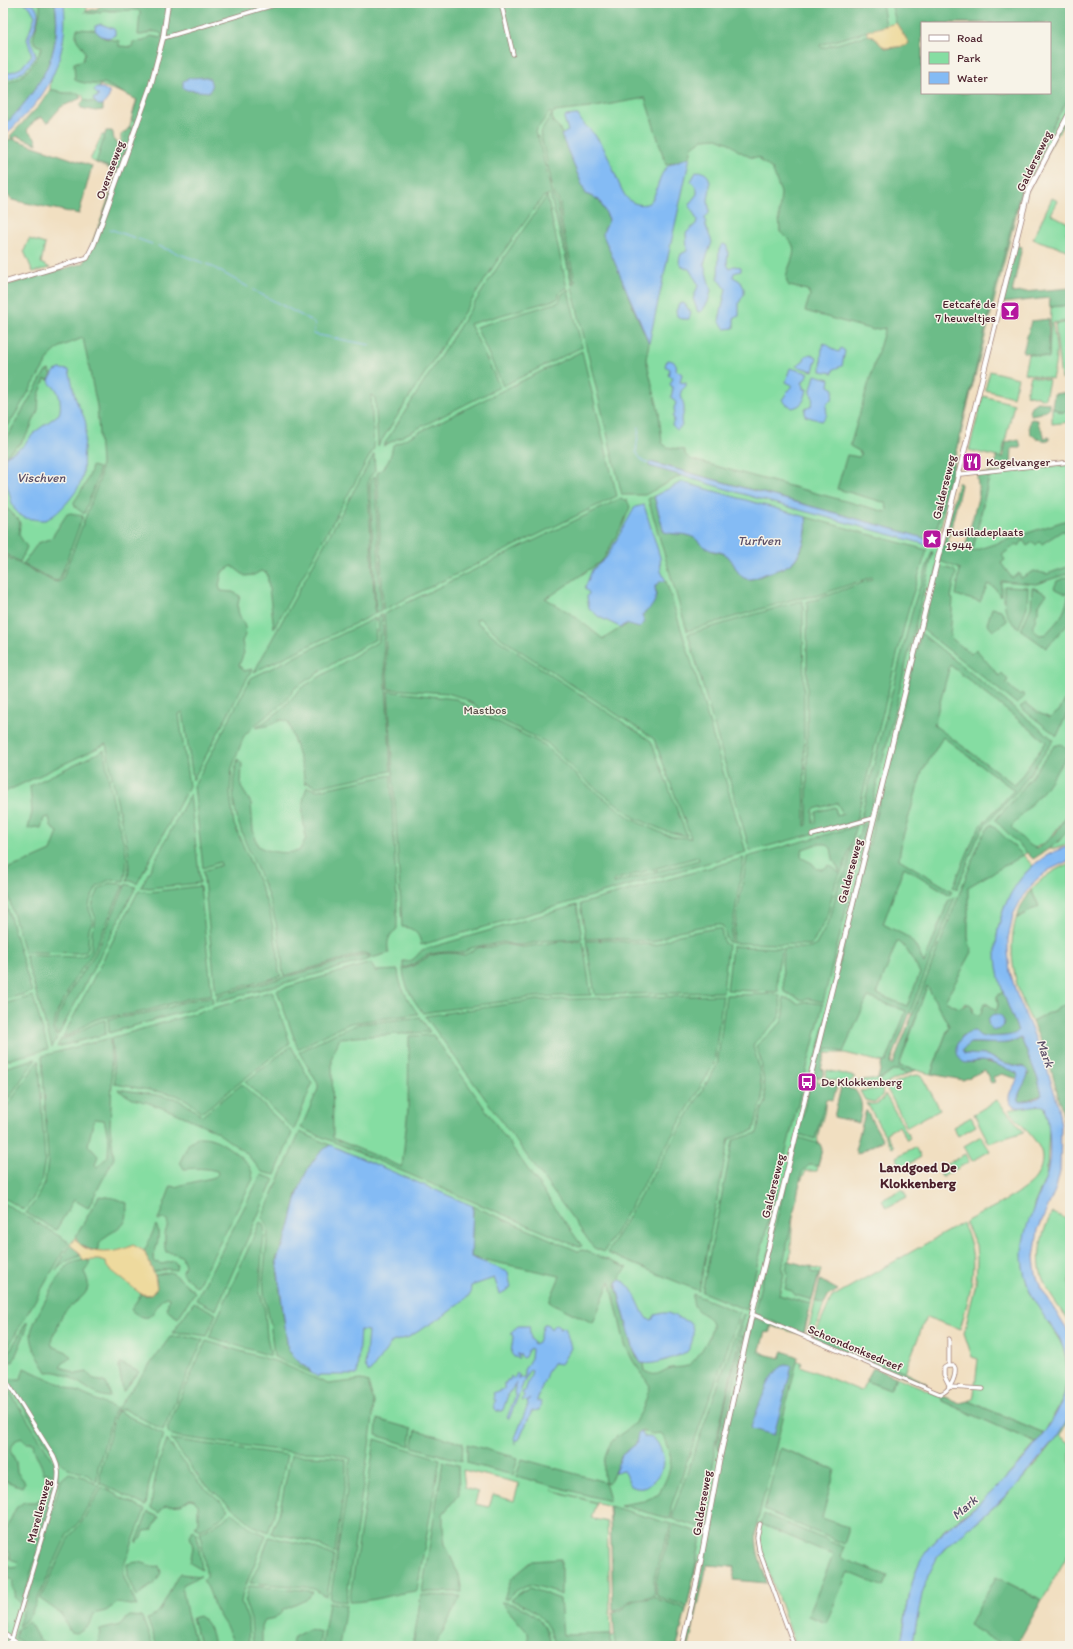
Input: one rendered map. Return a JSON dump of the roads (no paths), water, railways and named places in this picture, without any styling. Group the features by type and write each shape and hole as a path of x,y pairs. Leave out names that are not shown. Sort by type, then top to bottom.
{"street":[{"name":"Overaseweg","path":"3,283 87,258 94,244 150,88 163,38 168,3"},
{"path":"163,38 281,3"},
{"path":"501,3 507,33 514,54"},
{"name":"Galderseweg","path":"682,1646 699,1574 720,1457 752,1314 1028,192 1070,112"},
{"path":"958,473 962,474 1070,462"},
{"path":"812,835 874,818"},
{"name":"Schoondonksedreef","path":"752,1314 940,1394 944,1393 949,1386 983,1389"},
{"path":"949,1339 949,1366"},
{"path":"949,1366 955,1367 956,1370 949,1386 944,1376 945,1367 949,1366"},
{"name":"Marellenweg","path":"3,1375 54,1457 58,1466 59,1476 12,1639"},
{"path":"760,1524 757,1537 759,1550 794,1646"},
{"path":"3,1633 22,1646"},
{"path":"6,1646 12,1639"}],"water":[{"path":"24,3 31,4 38,11 37,22 30,38 36,56 30,65 18,75 3,80 3,75 21,68 32,55 27,39 35,16 30,7"},
{"path":"55,3 64,3 65,18 62,46 54,73 40,98 3,138 3,127 27,100 37,86 51,56 57,22"},
{"path":"101,24 114,29 115,35 112,37 104,37 99,34 95,30 95,26"},
{"path":"206,77 210,79 212,87 209,92 187,90 183,88 183,81 190,78"},
{"path":"96,88 103,88 109,92 109,97 103,105 98,105 94,101 93,98 98,97 94,91"},
{"path":"578,115 583,123 594,134 606,152 619,184 630,201 642,205 648,204 653,197 662,174 668,166 690,157 649,343 603,235 609,219 599,200 586,194 561,135 568,131 564,118 566,116"},
{"path":"699,171 707,175 710,182 708,200 709,213 705,218 706,226 712,242 704,264 711,291 708,302 702,311 698,312 693,299 698,286 697,282 689,269 681,266 679,260 681,254 687,251 686,233 696,224 697,220 689,204 697,194 697,189 691,181 696,172"},
{"path":"722,244 726,245 727,248 727,263 729,268 734,266 741,267 741,271 734,273 733,277 740,281 744,288 744,294 739,303 739,316 734,318 734,328 725,329 719,321 726,289 718,278 719,250"},
{"path":"683,303 691,313 689,319 682,319 677,316 676,311 679,304"},
{"path":"824,343 839,352 841,348 845,351 842,366 834,369 833,373 821,371"},
{"path":"811,354 817,357 813,371 796,366 804,360 805,356"},
{"path":"667,360 675,363 676,370 682,374 680,382 686,383 686,386 681,391 684,408 681,420 682,426 677,430 672,425 676,403 671,397 673,389 670,384 673,378 668,375 670,369 665,366"},
{"path":"790,368 809,373 802,383 804,389 807,389 804,399 799,406 792,408 782,400 792,385 786,382"},
{"name":"Vischven","path":"60,369 69,370 76,400 86,425 81,482 64,506 54,515 45,520 29,519 19,514 13,505 6,483 6,456 22,447 35,432 59,414 60,404 57,390 49,380 55,371"},
{"path":"815,375 830,379 829,386 834,389 832,400 829,401 826,406 827,415 822,421 805,416 805,409 810,407 812,404 812,395 810,394"},
{"path":"650,462 930,540 928,545 763,500 649,466"},
{"name":"Turfven","path":"682,482 806,517 804,542 795,560 784,567 756,578 747,579 740,575 731,560 725,554 706,548 691,536 664,532 654,496"},
{"path":"644,505 660,557 661,571 666,581 661,581 655,586 656,596 654,603 642,615 645,622 639,628 626,624 620,627 599,617 589,608 587,597 589,593 585,588 592,570 606,558 635,507"},
{"path":"1070,846 1070,860 1049,870 1036,880 1023,896 1013,915 1008,939 1008,951 1010,972 1017,995 1044,1059 1057,1101 1061,1126 1060,1172 1056,1188 1038,1230 1034,1258 1036,1274 1041,1288 1070,1335 1070,1415 1058,1436 1016,1486 944,1549 937,1558 928,1576 922,1594 912,1646 900,1646 915,1573 926,1551 943,1533 1002,1482 1032,1450 1056,1414 1063,1397 1067,1381 1068,1371 1065,1351 1058,1336 1032,1296 1026,1280 1022,1262 1025,1233 1048,1169 1050,1142 1045,1107 1014,1107 1011,1104 1009,1095 1016,1083 1018,1076 1017,1073 990,1062 981,1061 965,1063 960,1059 957,1049 961,1039 969,1032 975,1031 983,1037 1007,1036 1018,1031 998,975 996,948 998,929 1003,910 1011,893 1022,877 1036,863 1052,853","holes":["1021,1038 1038,1079 1042,1095 1038,1098 1021,1102 1018,1100 1018,1096 1027,1078 1028,1070 1026,1068 1005,1063 986,1055 964,1054 962,1050 970,1043 1003,1043 1016,1041"]},
{"path":"996,1014 1002,1016 1004,1022 1002,1028 996,1030 990,1028 988,1022 990,1016"},
{"path":"330,1145 473,1206 471,1257 508,1272 511,1288 500,1294 494,1278 471,1286 470,1295 445,1315 409,1337 392,1342 369,1373 365,1367 368,1331 360,1330 357,1375 319,1375 318,1377 301,1364 288,1350 277,1261 285,1241 296,1200 305,1175 311,1163"},
{"path":"620,1280 625,1282 633,1291 647,1319 652,1320 655,1315 668,1313 691,1323 693,1338 687,1352 658,1362 647,1364 641,1363 634,1351 617,1288 617,1281"},
{"path":"544,1324 547,1324 551,1329 555,1324 560,1326 559,1329 565,1327 571,1348 561,1364 553,1363 547,1373 537,1400 537,1402 541,1402 539,1410 532,1411 519,1440 516,1440 515,1444 515,1438 528,1405 525,1400 522,1401 524,1396 522,1392 525,1391 532,1371 530,1370 509,1419 507,1418 515,1397 514,1391 517,1382 509,1392 503,1410 501,1412 498,1410 498,1412 495,1409 494,1403 496,1400 493,1399 493,1393 504,1389 504,1383 506,1383 507,1380 510,1380 511,1376 514,1379 517,1373 519,1374 518,1380 520,1376 524,1378 524,1370 531,1358 531,1348 528,1350 525,1357 522,1358 521,1355 517,1354 519,1358 514,1357 511,1353 513,1337 511,1332 518,1326 529,1326 531,1339 534,1344 538,1342"},
{"path":"785,1365 792,1366 774,1435 752,1429 751,1427 764,1392 779,1368"},
{"path":"641,1431 645,1437 653,1438 656,1441 663,1457 664,1465 660,1473 646,1487 636,1488 631,1486 623,1470 614,1473 622,1455 636,1444 638,1433"}],"waterway":[{"path":"110,229 152,244"},
{"path":"158,246 209,265 248,287"},
{"path":"253,290 310,320 315,324 313,334 370,345"},
{"path":"639,427 636,452 642,461 650,464"}],"place":[{"name":"Eetcafé de 7 heuveltjes","path":"1010,311"},
{"name":"Kogelvanger","path":"972,462"},
{"name":"Fusilladeplaats 1944","path":"932,539"},
{"name":"De Klokkenberg","path":"807,1082"}],"district":[{"name":"Landgoed De Klokkenberg","path":"918,1176"}],"park label":[{"name":"Mastbos","path":"485,710"}],"water label":[{"name":"Mark","path":"1046,1053"},
{"name":"Mark","path":"964,1507"}]}
